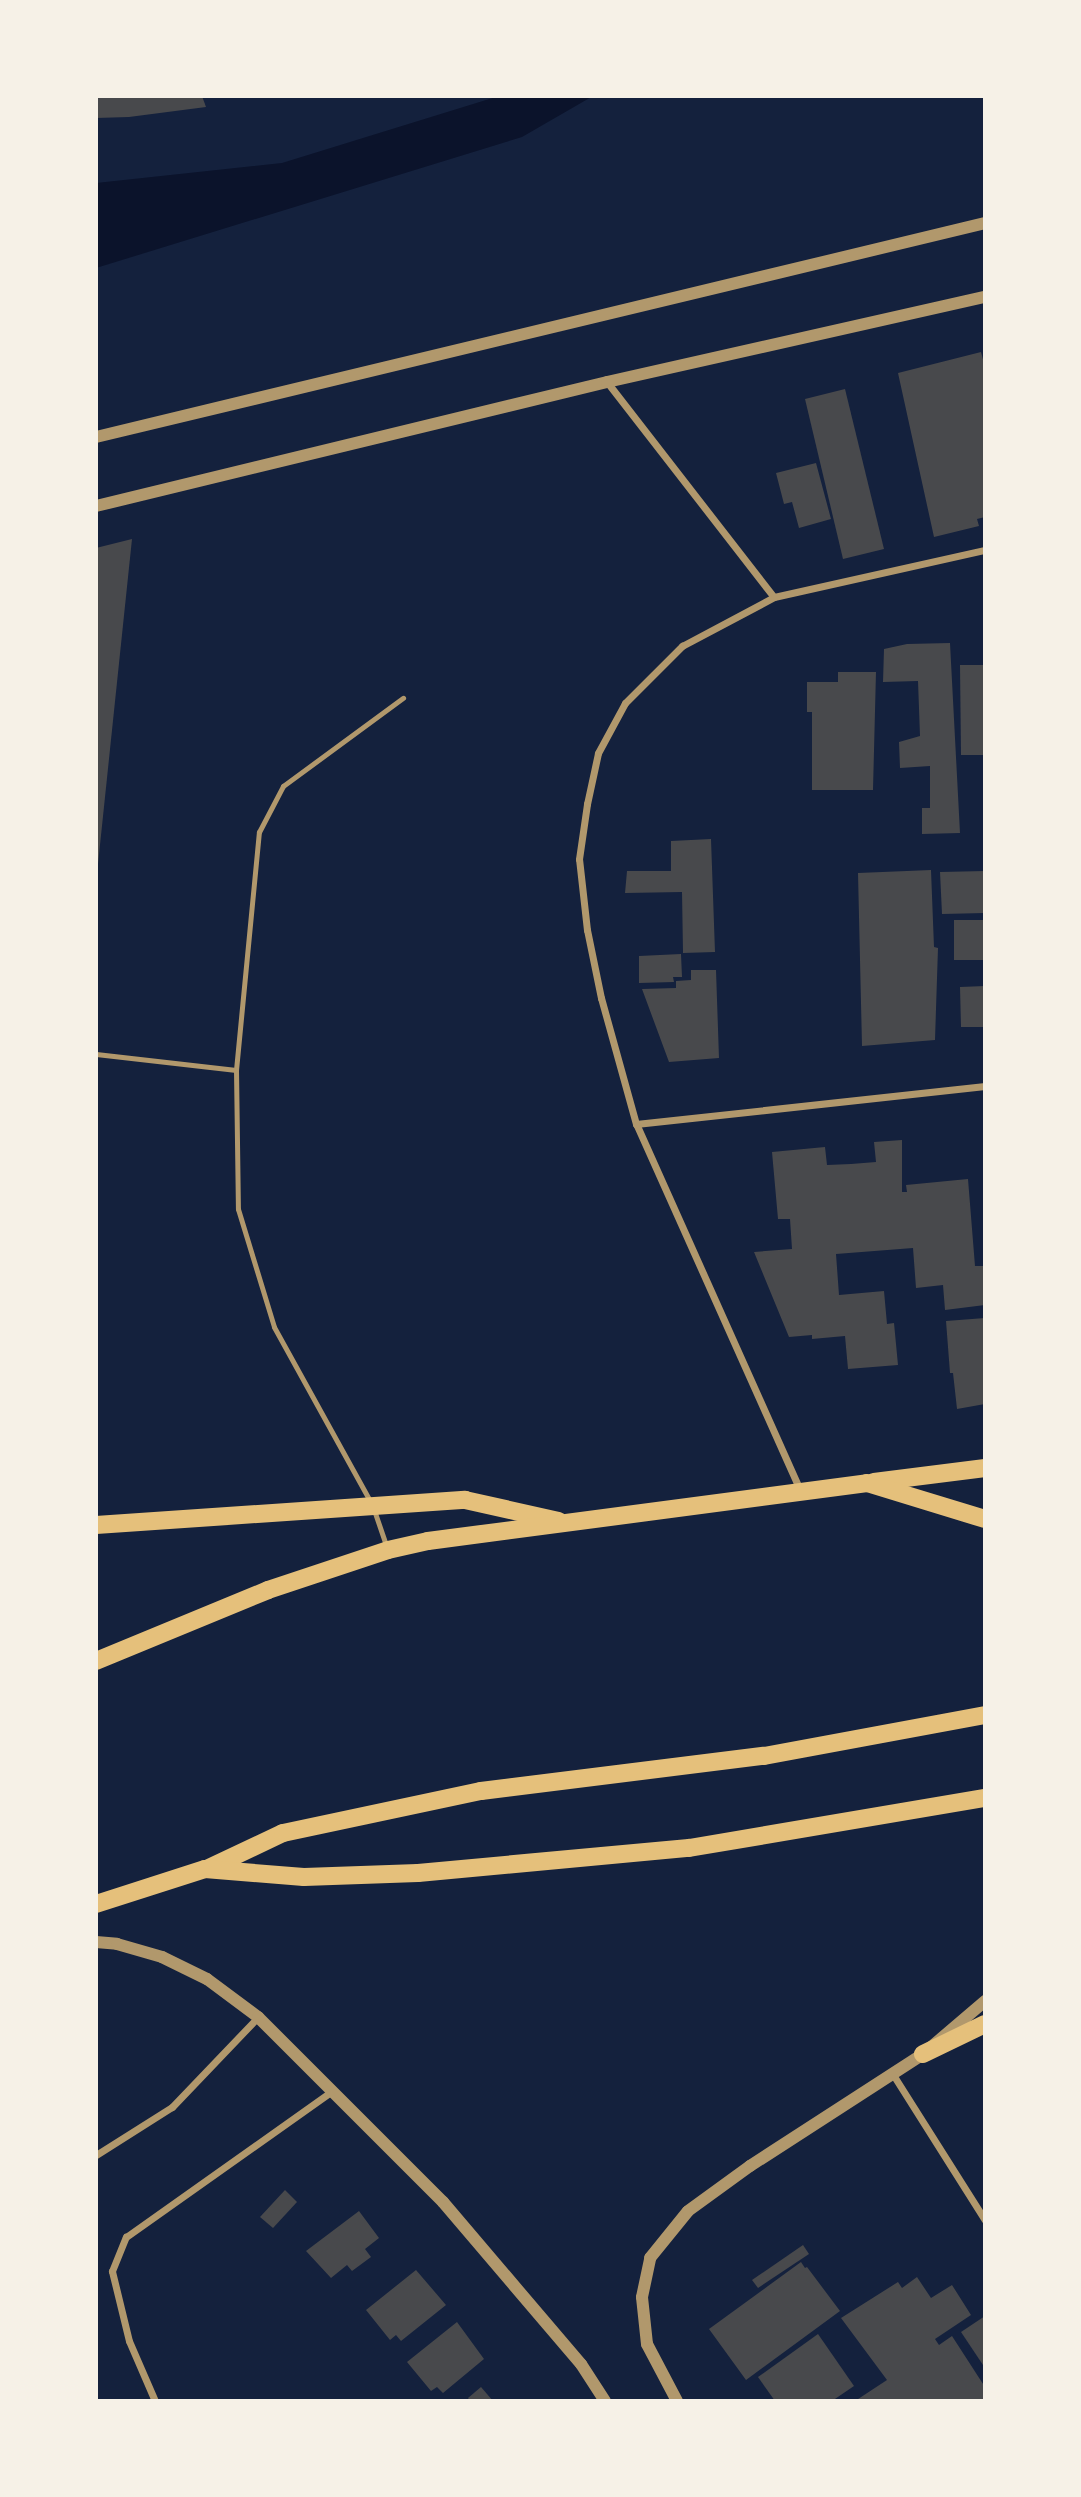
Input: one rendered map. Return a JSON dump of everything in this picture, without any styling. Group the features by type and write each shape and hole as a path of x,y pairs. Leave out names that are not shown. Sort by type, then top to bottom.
{"main road":[{"path":"96,1661 268,1590 387,1550 428,1541 572,1524 800,1490 985,1468"},
{"path":"867,1483 985,1519"},
{"path":"96,1525 464,1500 572,1524"},
{"path":"96,1905 205,1869 283,1833 481,1791 764,1756 985,1715"},
{"path":"205,1869 304,1877 418,1873 689,1848 985,1798"},
{"path":"923,2054 985,2024"}],"street":[{"path":"96,437 985,223"},
{"path":"96,506 607,382 985,297"},
{"path":"607,382 774,597"},
{"path":"800,1490 636,1124 601,998 587,930 579,859 598,753 625,703 682,646 774,597 985,550"},
{"path":"636,1124 985,1086"},
{"path":"96,1942 117,1944 162,1958 207,1979 258,2017 443,2202 581,2364 605,2401"},
{"path":"677,2401 647,2344 642,2297 650,2258 688,2211 750,2166 923,2054 985,2001"},
{"path":"96,2155 172,2107 258,2017"},
{"path":"892,2073 985,2220"},
{"path":"155,2401 129,2341 112,2271 126,2237 331,2092"}],"lane":[{"path":"387,1550 372,1505 274,1327 238,1209 236,1070 259,832 283,786 403,698"},
{"path":"96,1054 236,1070"}],"water":[{"path":"499,96 593,96 522,137 96,268 96,183 282,163"}],"building":[{"path":"96,96 202,96 206,107 129,117 96,118"},
{"path":"981,352 985,367 985,517 977,519 979,526 934,537 898,373"},
{"path":"845,389 884,549 843,559 805,399"},
{"path":"816,463 831,519 799,528 792,502 784,504 776,473"},
{"path":"132,539 98,864 96,864 96,548"},
{"path":"950,643 960,833 922,834 922,808 930,808 930,766 900,768 899,742 920,736 918,681 883,682 884,649 907,644"},
{"path":"960,665 985,665 985,755 961,755"},
{"path":"838,672 876,672 873,790 812,790 812,712 807,712 807,682 838,682"},
{"path":"711,839 715,952 683,953 682,892 625,893 627,871 671,871 671,841"},
{"path":"931,870 934,947 938,948 935,1040 862,1046 858,873"},
{"path":"985,871 985,913 942,914 940,872"},
{"path":"954,920 985,920 985,960 954,960"},
{"path":"681,954 682,977 673,977 674,982 639,983 639,956"},
{"path":"691,970 716,970 719,1058 669,1062 642,989 676,988 676,981 691,980"},
{"path":"985,986 985,1027 961,1027 960,987"},
{"path":"902,1140 902,1192 907,1192 906,1185 968,1179 975,1266 985,1266 985,1305 945,1310 943,1285 916,1288 913,1248 836,1254 839,1295 884,1291 887,1324 894,1323 898,1365 848,1369 845,1336 812,1339 812,1335 789,1337 754,1252 792,1249 790,1219 778,1219 772,1152 825,1147 827,1165 876,1162 874,1142"},
{"path":"985,1318 985,1404 957,1409 953,1373 950,1373 946,1321"},
{"path":"285,2190 297,2202 273,2228 260,2217"},
{"path":"359,2211 379,2238 365,2249 371,2257 352,2271 347,2265 331,2278 306,2251"},
{"path":"803,2245 809,2254 758,2288 752,2280"},
{"path":"801,2262 840,2311 746,2380 709,2329"},
{"path":"416,2270 446,2305 401,2341 396,2335 390,2340 366,2310"},
{"path":"917,2277 931,2298 952,2285 971,2315 935,2339 939,2345 952,2336 985,2387 985,2401 855,2401 887,2380 841,2318 898,2282 902,2288"},
{"path":"985,2316 985,2368 961,2332"},
{"path":"457,2322 484,2359 443,2393 437,2387 431,2391 407,2362"},
{"path":"818,2334 854,2386 832,2401 775,2401 758,2377"},
{"path":"481,2387 493,2401 470,2401 468,2398"}]}
